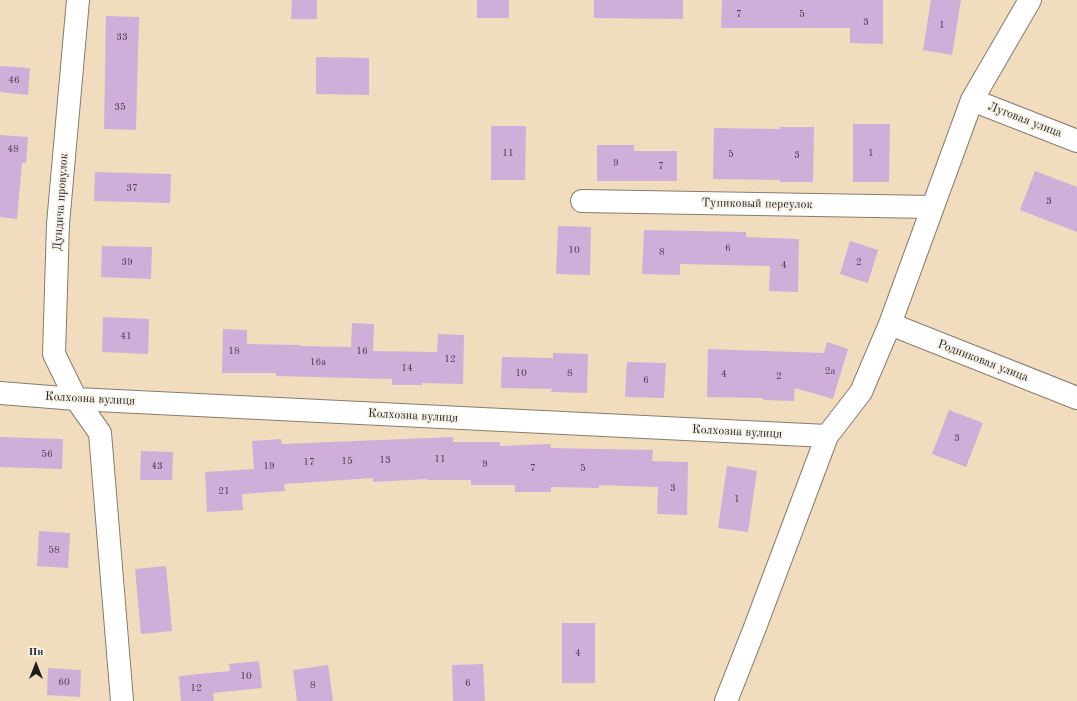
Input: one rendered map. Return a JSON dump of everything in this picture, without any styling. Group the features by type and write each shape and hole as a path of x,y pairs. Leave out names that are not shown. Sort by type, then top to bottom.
{"street":[{"name":"Дундича провулок","path":"78,0 58,224 54,354 76,399 100,432 122,701"},
{"path":"726,701 827,436 861,392 890,324 972,100 1030,0"},
{"name":"Луговая улица","path":"972,100 1077,141"},
{"name":"Тупиковый переулок","path":"582,201 932,208"},
{"name":"Родниковая улица","path":"890,324 1077,398"},
{"name":"Колхозна вулиця","path":"0,393 76,399 827,436"}],"building":[{"path":"292,0 317,0 317,19 291,19"},
{"path":"477,0 509,0 509,18 477,18"},
{"path":"594,0 683,0 683,19 594,18"},
{"path":"722,0 883,0 883,44 850,43 850,28 721,28"},
{"path":"931,0 961,0 952,55 923,50"},
{"path":"106,16 139,17 136,130 104,129"},
{"path":"316,57 369,58 369,95 316,94"},
{"path":"0,66 30,68 28,95 0,92"},
{"path":"853,124 890,124 889,182 853,182"},
{"path":"491,126 526,126 525,180 491,180"},
{"path":"780,127 814,127 813,182 713,179 714,128 780,129"},
{"path":"0,135 28,137 26,163 22,163 17,219 0,217"},
{"path":"597,145 634,145 634,151 677,151 677,181 597,181"},
{"path":"1035,171 1077,187 1077,232 1020,210"},
{"path":"95,172 171,174 170,203 94,201"},
{"path":"558,226 591,227 590,275 556,274"},
{"path":"644,230 746,232 746,237 799,239 798,292 769,291 770,266 680,264 680,275 642,274"},
{"path":"850,241 878,250 868,283 840,274"},
{"path":"102,246 152,247 151,279 101,277"},
{"path":"103,317 149,319 148,354 102,352"},
{"path":"352,323 374,324 373,351 437,352 438,334 464,335 463,384 422,383 422,385 392,385 392,379 276,376 276,373 222,373 223,329 247,330 247,344 351,347"},
{"path":"827,342 848,349 833,399 795,388 794,401 763,400 763,398 707,397 708,349 824,353"},
{"path":"553,353 588,354 587,393 551,392 552,389 501,388 502,357 553,358"},
{"path":"627,362 666,363 664,398 625,397"},
{"path":"949,410 983,423 966,467 932,454"},
{"path":"0,437 63,439 62,469 0,467"},
{"path":"453,437 453,442 500,442 500,446 550,444 551,448 653,450 652,461 688,462 687,515 657,514 658,487 599,485 599,488 551,487 551,492 515,492 515,485 471,485 471,480 427,479 373,482 373,478 284,484 285,491 242,494 243,510 207,512 205,472 254,469 252,441 281,439 282,444"},
{"path":"141,451 173,452 172,480 140,480"},
{"path":"727,466 757,471 748,532 718,528"},
{"path":"39,531 70,533 68,568 37,566"},
{"path":"166,566 172,631 141,634 135,569"},
{"path":"562,623 595,623 595,683 562,683"},
{"path":"259,661 262,688 213,693 214,701 181,701 179,676 230,671 229,664"},
{"path":"483,664 485,701 453,701 452,665"},
{"path":"328,665 333,701 297,701 293,670"},
{"path":"48,668 81,670 80,697 47,695"}]}
